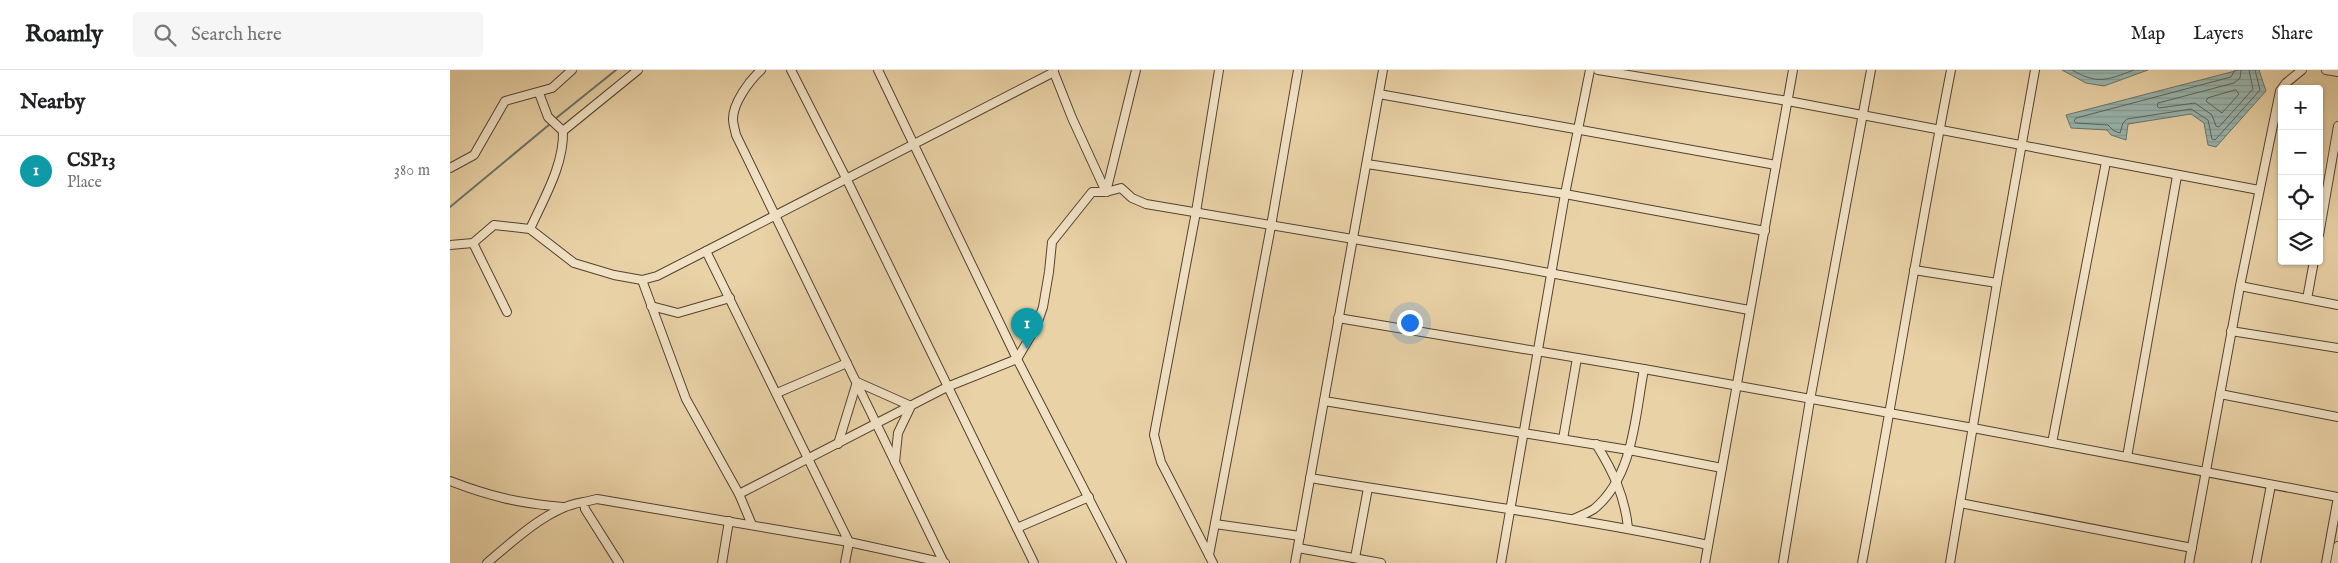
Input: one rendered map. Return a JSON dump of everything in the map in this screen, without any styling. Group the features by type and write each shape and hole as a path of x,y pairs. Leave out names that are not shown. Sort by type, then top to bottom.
{"street":[{"path":"450,168 474,155 505,101 552,88 572,70"},
{"path":"564,131 638,70"},
{"path":"761,70 741,97 733,119 736,135 945,563"},
{"path":"791,70 846,178 1034,563"},
{"path":"878,70 1018,358 1122,563"},
{"path":"1106,192 1136,70"},
{"path":"1211,559 1161,462 1154,435 1196,212 1219,70"},
{"path":"1211,559 1215,524 1298,70"},
{"path":"1295,563 1383,70"},
{"path":"1501,563 1565,194 1590,70"},
{"path":"1598,70 1788,101 2177,176 2260,190"},
{"path":"1705,563 1793,70"},
{"path":"1783,563 1810,400 1871,70"},
{"path":"1862,563 1890,413 1938,130 1951,70"},
{"path":"1950,563 2035,70"},
{"path":"2189,563 2240,286 2280,91 2286,83 2302,70"},
{"path":"2326,70 2338,72"},
{"path":"450,245 473,243 494,225 530,229 574,263 614,276 642,280 657,276 1054,71 1072,118 1106,192"},
{"path":"539,93 552,122 564,131"},
{"path":"1379,94 1776,165"},
{"path":"2322,220 2338,126"},
{"path":"530,229 557,167 564,146 564,131"},
{"path":"2052,443 2106,162"},
{"path":"1367,164 1565,194 1764,231"},
{"path":"2127,457 2177,176"},
{"path":"739,494 947,387 1018,358 1036,327 1043,307 1052,242 1092,192 1106,192 1120,188 1132,198 1146,204 1551,273 1749,310"},
{"path":"473,243 507,312"},
{"path":"706,251 849,542 845,563"},
{"path":"2307,299 2313,265"},
{"path":"1914,270 1997,283"},
{"path":"642,280 686,399 739,494 752,525"},
{"path":"2240,286 2338,305"},
{"path":"651,306 678,313 730,298"},
{"path":"1338,318 1644,369 2338,496 2326,563"},
{"path":"2232,331 2338,348"},
{"path":"1563,439 1577,358"},
{"path":"776,393 847,363"},
{"path":"1572,520 1593,510 1610,492 1617,481 1629,450 1644,369"},
{"path":"857,382 911,406"},
{"path":"838,444 857,382"},
{"path":"2220,394 2338,418"},
{"path":"1324,401 1596,444 1722,468"},
{"path":"895,462 898,433 911,406"},
{"path":"1596,444 1611,467 1617,481 1626,510 1628,528"},
{"path":"1310,478 1510,511 1628,528 1708,545"},
{"path":"450,481 482,493 518,502 563,507 597,499 849,542 945,563"},
{"path":"2256,563 2271,485"},
{"path":"1355,558 1368,488"},
{"path":"1017,528 1089,497"},
{"path":"584,502 590,518 619,563"},
{"path":"1960,503 2192,548"},
{"path":"487,563 510,544 563,507"},
{"path":"722,563 729,521"},
{"path":"1215,524 1300,536"},
{"path":"2335,563 2338,546"},
{"path":"1298,548 1381,563"}],"water":[{"path":"2062,70 2148,70 2104,86 2086,83"},
{"path":"2239,70 2259,70 2266,91 2216,147 2208,145 2204,123 2191,114 2128,124 2126,140 2111,135 2107,130 2071,128 2066,115"}],"waterway":[{"path":"555,119 616,70"},
{"path":"450,207 550,124"}],"place":[{"name":"CSP13","path":"1027,349"}]}
